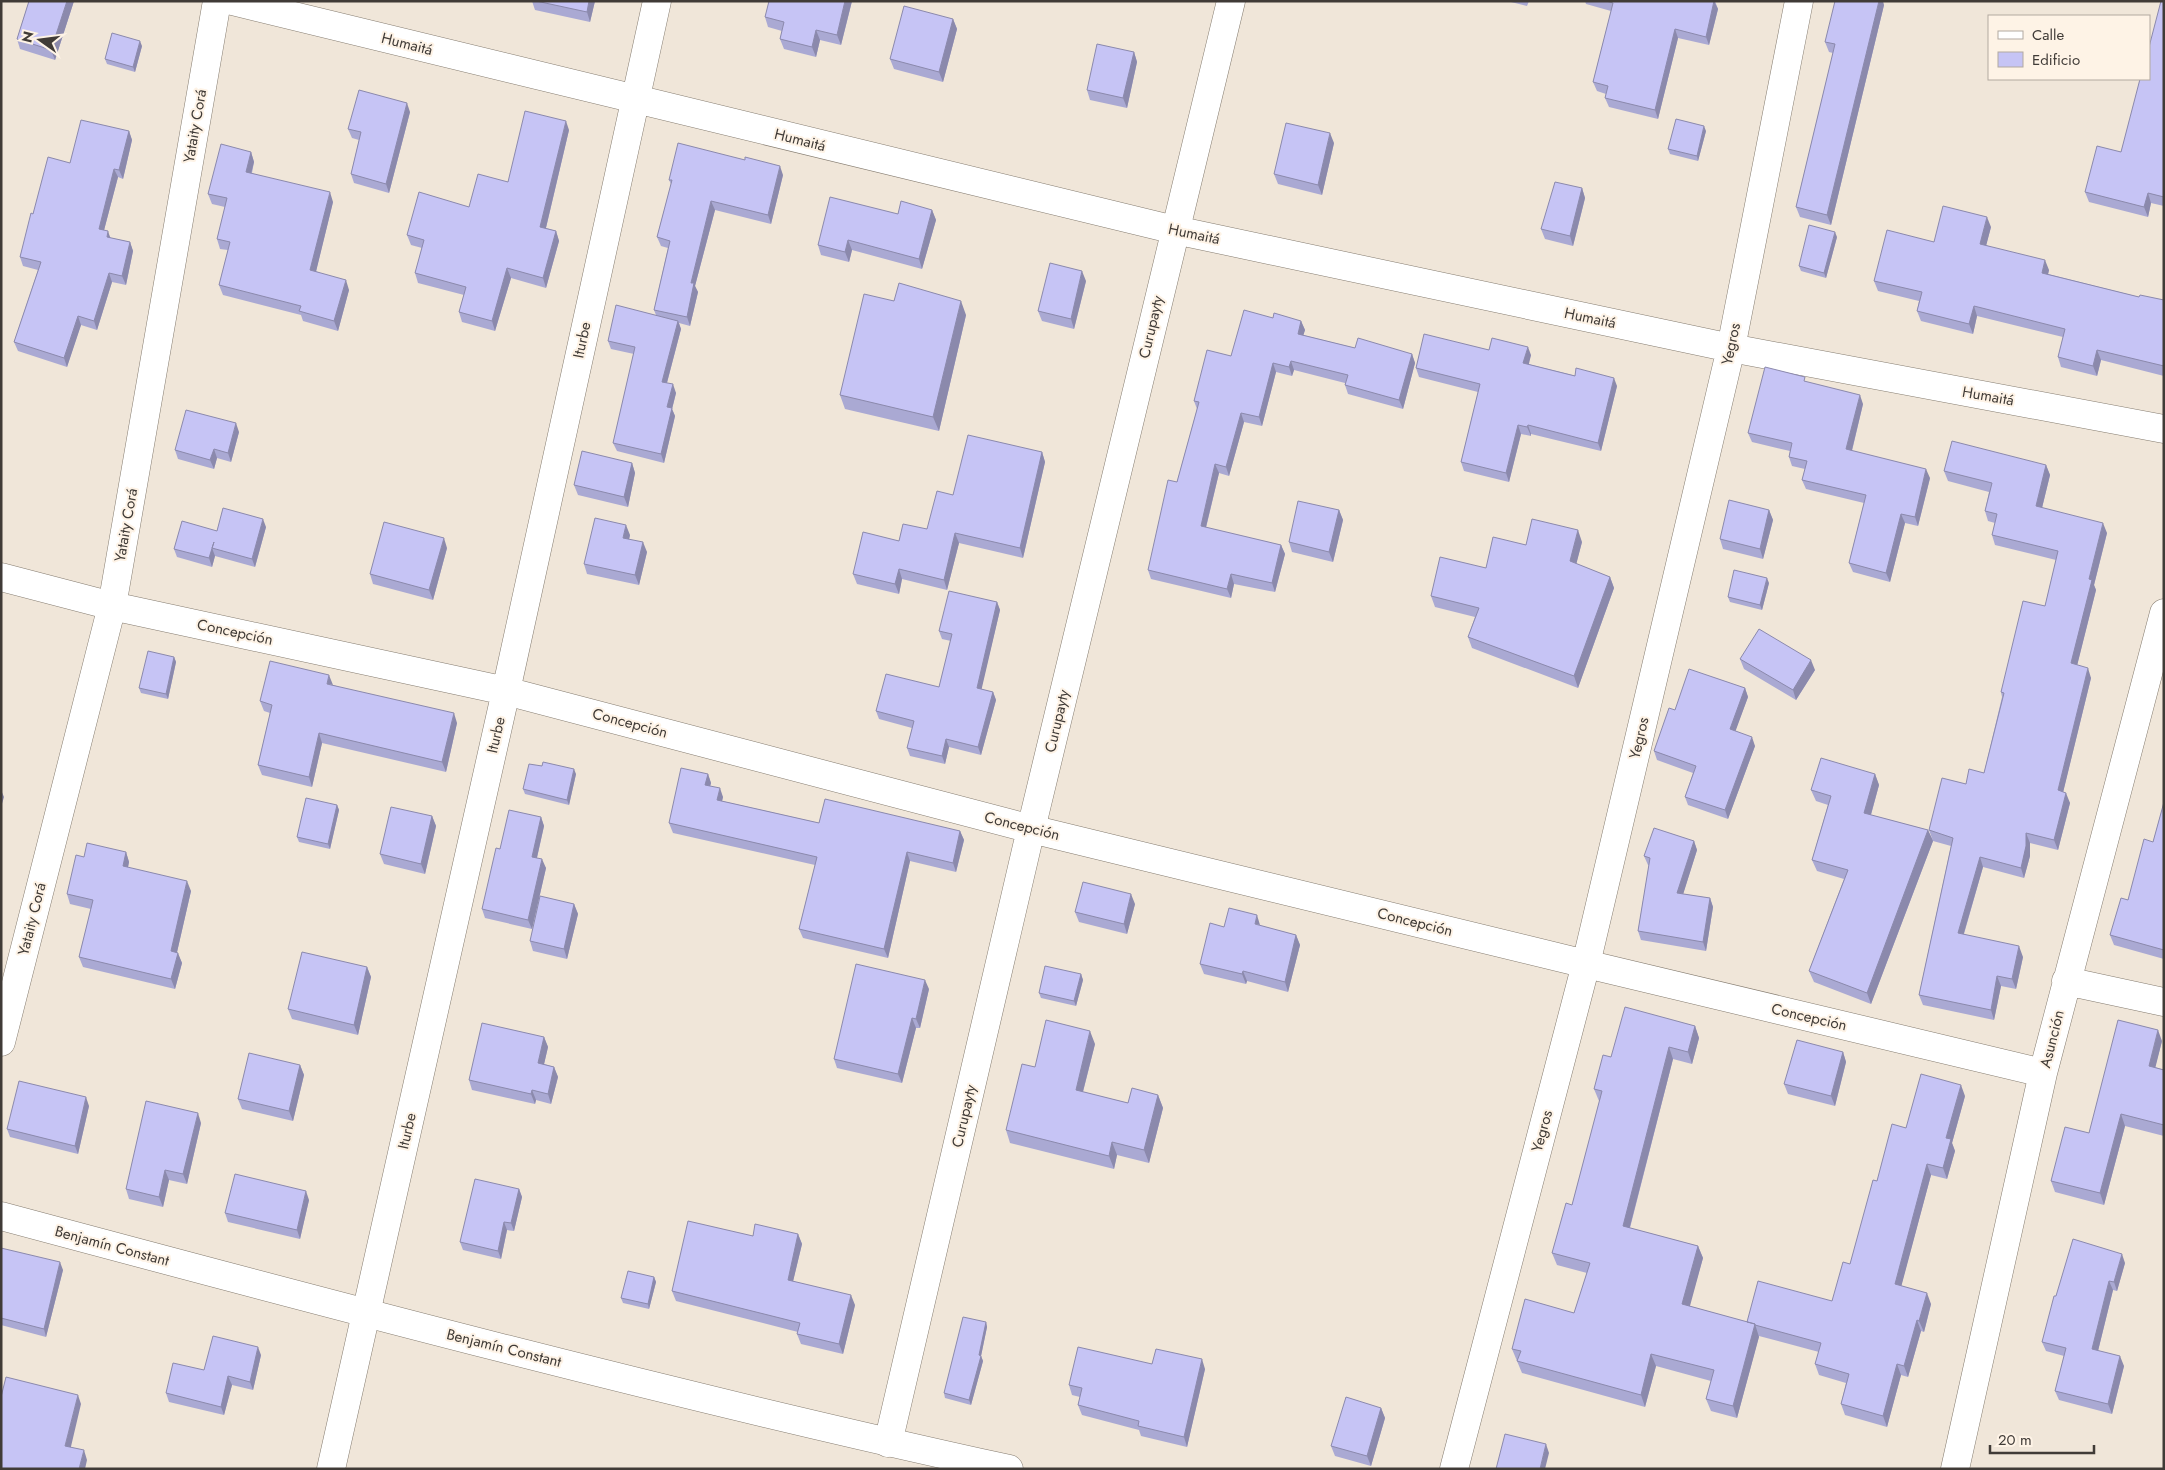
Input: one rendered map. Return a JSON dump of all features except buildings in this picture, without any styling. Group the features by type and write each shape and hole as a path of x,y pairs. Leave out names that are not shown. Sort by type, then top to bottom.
{"street":[{"name":"Yataity Corá","path":"1,1042 112,606 217,1"},
{"name":"Humaitá","path":"232,1 1175,230 1731,348 2164,429"},
{"name":"Iturbe","path":"331,1469 506,690 657,1"},
{"name":"Curupayty","path":"888,1442 1031,829 1231,1"},
{"name":"Yegros","path":"1454,1469 1586,964 1731,348 1799,1"},
{"name":"Concepción","path":"1,577 112,606 506,690 1031,829 2043,1073"},
{"name":"Asunción","path":"1954,1469 2043,1073 2164,613"},
{"path":"2066,982 2164,1002"},
{"name":"Benjamín Constant","path":"1,1216 366,1314 888,1442 1009,1469"}]}
